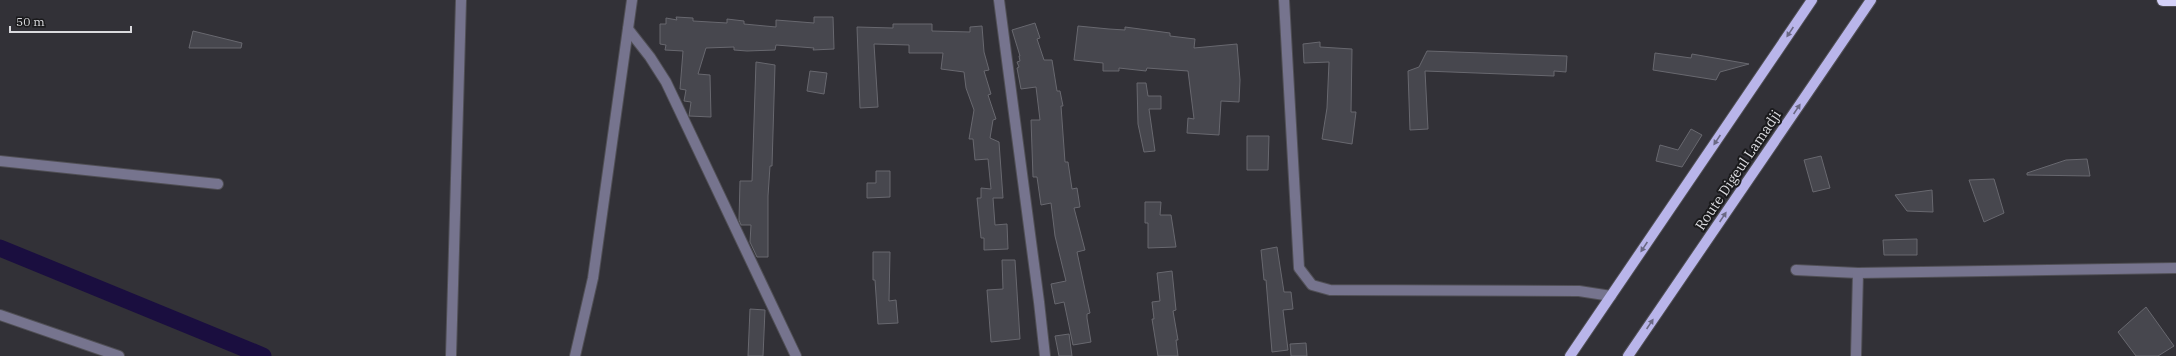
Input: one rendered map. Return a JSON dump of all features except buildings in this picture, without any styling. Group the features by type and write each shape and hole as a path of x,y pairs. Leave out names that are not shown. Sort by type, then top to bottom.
{"highway":[{"path":"2163,0 2176,0"}],"main road":[{"path":"1570,356 1812,0"},
{"name":"Route Digeul Lamadji","path":"1628,356 1871,0"}],"street":[{"path":"451,356 461,0"},
{"path":"575,356 593,278 632,0"},
{"path":"999,0 1045,356"},
{"path":"1284,0 1299,268 1312,285 1330,290 1361,292 1579,291 1611,296"},
{"path":"628,29 650,57 666,82 796,356"},
{"path":"0,161 218,184"},
{"path":"1796,270 1858,273 2176,268"},
{"path":"1856,356 1858,273"},
{"path":"0,315 119,356"}],"waterway":[{"path":"0,248 263,356"}]}
